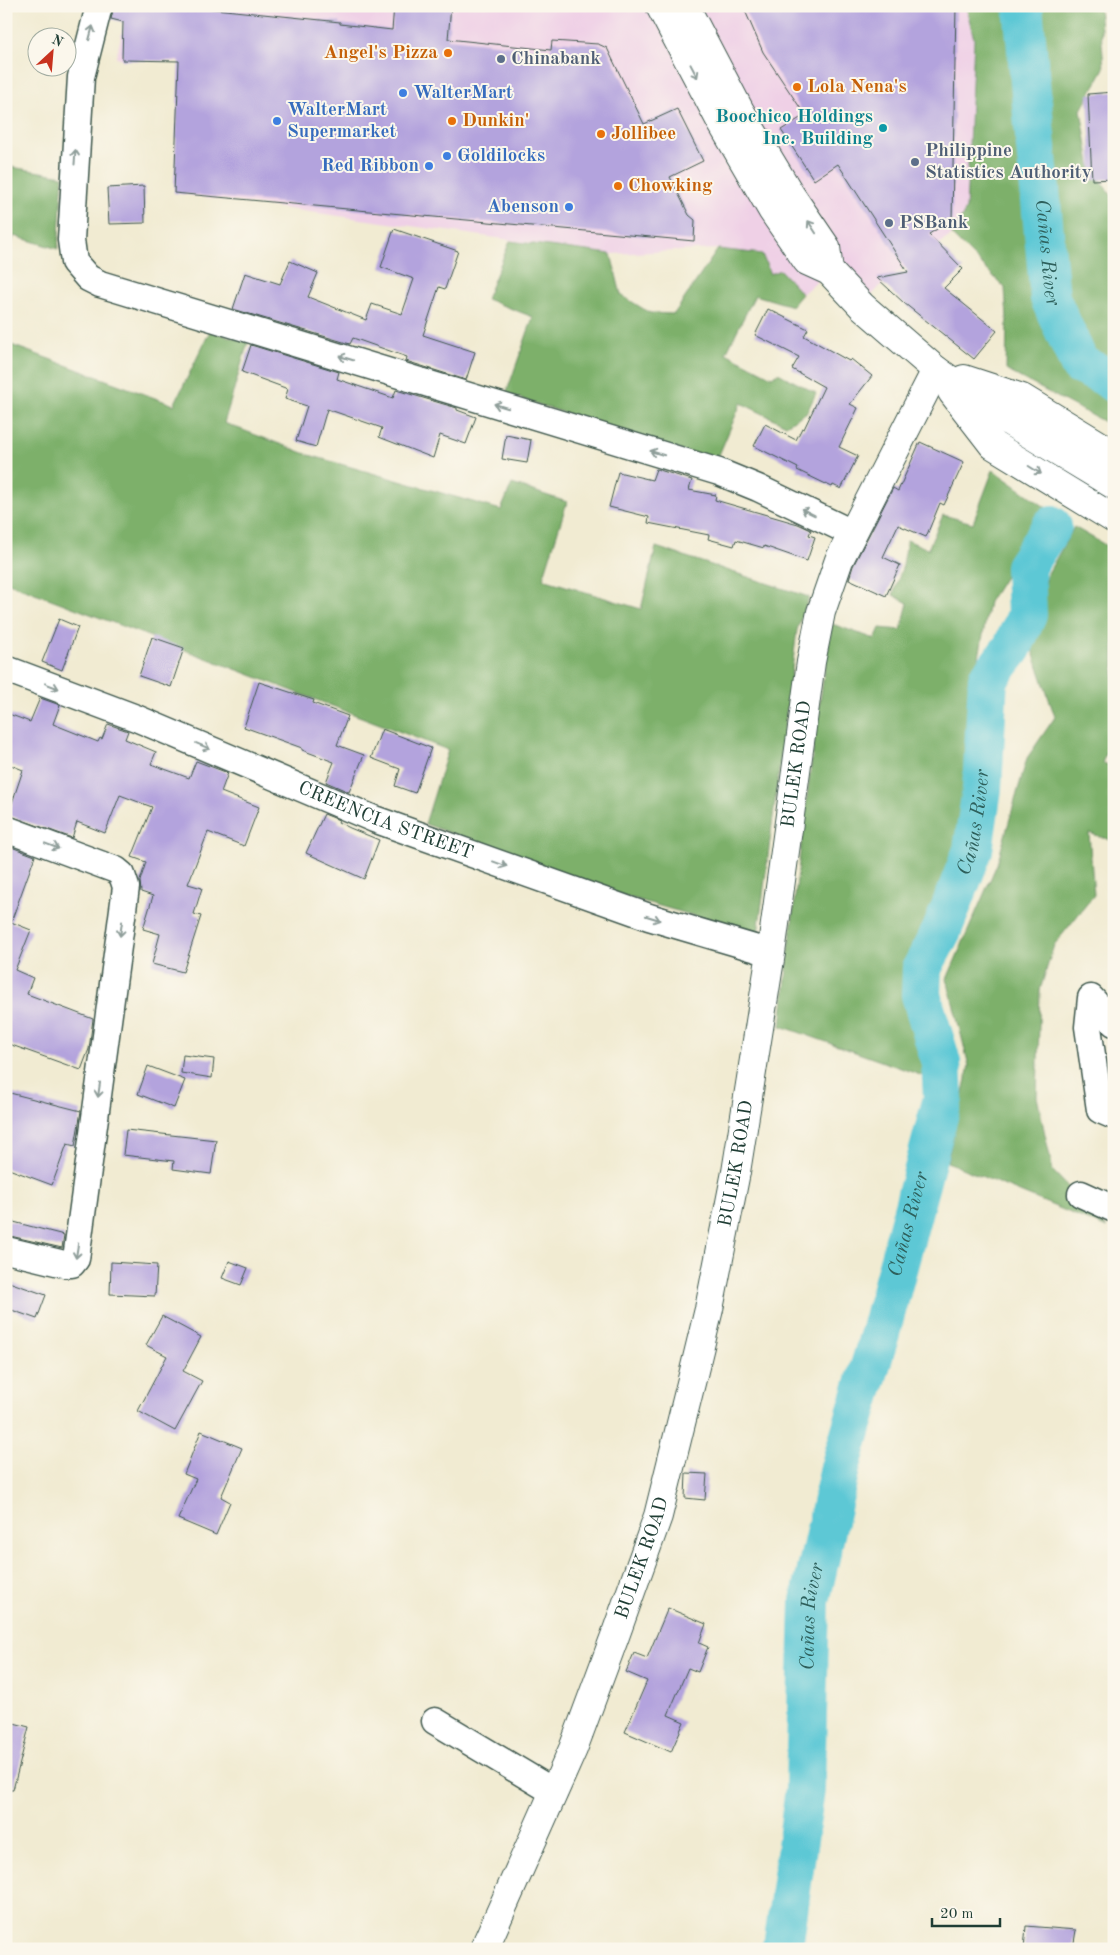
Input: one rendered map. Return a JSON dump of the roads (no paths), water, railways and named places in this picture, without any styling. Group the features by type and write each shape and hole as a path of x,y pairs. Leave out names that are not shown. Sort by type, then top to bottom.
{"main road":[{"path":"660,6 721,122 777,218 807,261 829,271 862,306 936,370 993,445 1114,519"},
{"path":"685,6 740,111 790,194 826,247 829,271"},
{"name":"BULEK ROAD","path":"484,1949 580,1732 658,1516 711,1300 736,1172 771,953 811,662 818,626 832,580 852,533 936,370"},
{"path":"936,370 1015,409 1114,454"},
{"path":"1015,409 1114,485"}],"street":[{"path":"98,6 81,77 72,215 72,252 77,266 88,278 107,286 719,472 758,488 852,533"},
{"name":"CREENCIA STREET","path":"6,669 136,718 374,819 649,917 771,953"},
{"path":"6,829 116,870 125,881 124,902 76,1259 72,1264 64,1264 6,1250"},
{"path":"1114,1023 1092,998 1088,1027 1094,1079 1100,1110 1114,1116"},
{"path":"1081,1194 1114,1209"},
{"path":"435,1721 554,1792"}],"waterway":[{"name":"Cañas River","path":"1023,6 1050,298 1080,365 1105,376 1114,383"},
{"name":"Cañas River","path":"781,1949 783,1947 805,1789 810,1601 840,1468 880,1333 943,1098 941,1062 921,995 922,968 942,930 973,850 982,789 988,679 1012,648 1027,615 1025,567 1052,526"}],"place":[{"name":"Angel's Pizza","path":"448,53"},
{"name":"Chinabank","path":"501,59"},
{"name":"Lola Nena's","path":"797,87"},
{"name":"WalterMart","path":"403,93"},
{"name":"WalterMart Supermarket","path":"277,121"},
{"name":"Dunkin'","path":"452,121"},
{"name":"Boochico Holdings Inc. Building","path":"883,128"},
{"name":"Jollibee","path":"601,134"},
{"name":"Goldilocks","path":"447,156"},
{"name":"Philippine Statistics Authority","path":"915,162"},
{"name":"Red Ribbon","path":"429,166"},
{"name":"Chowking","path":"618,186"},
{"name":"Abenson","path":"569,207"},
{"name":"PSBank","path":"889,223"}]}
